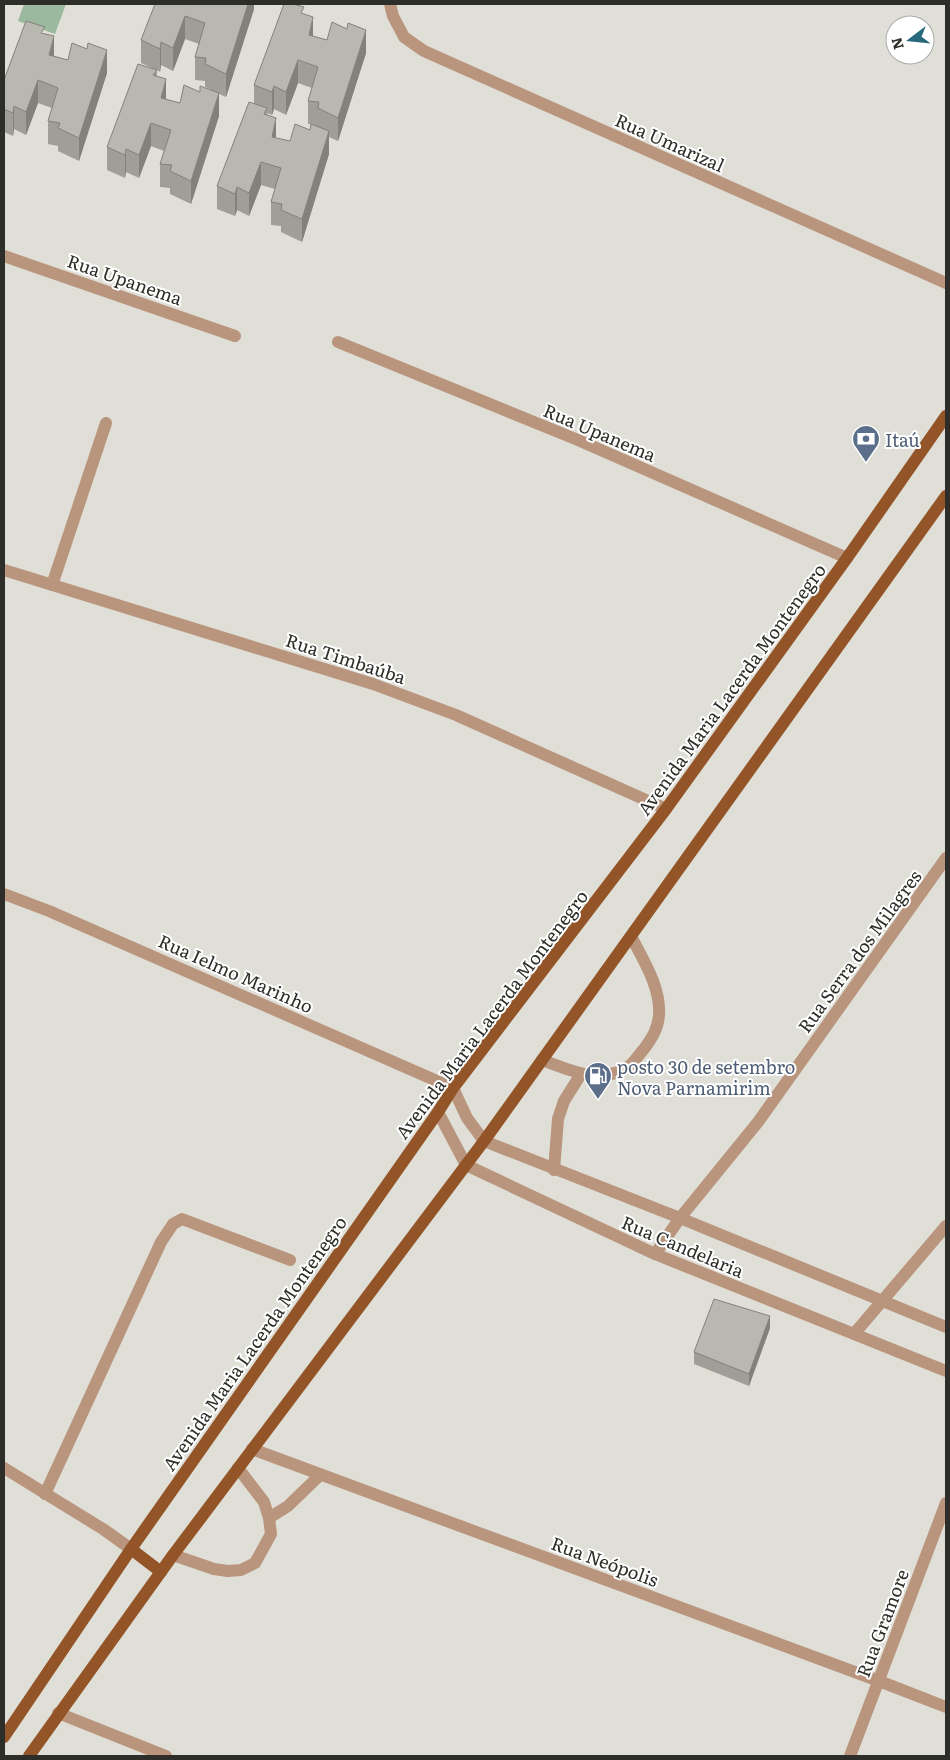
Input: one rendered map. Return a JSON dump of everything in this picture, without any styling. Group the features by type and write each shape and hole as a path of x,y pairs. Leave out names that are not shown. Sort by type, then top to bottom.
{"main road":[{"name":"Avenida Maria Lacerda Montenegro","path":"4,1738 131,1549 453,1088 666,809 847,558 946,416"},
{"path":"29,1756 173,1555 484,1141 946,496"},
{"path":"131,1549 161,1572"}],"street":[{"name":"Rua Umarizal","path":"392,10 404,38 424,51 946,283"},
{"name":"Rua Upanema","path":"4,256 235,336"},
{"name":"Rua Upanema","path":"338,342 578,440 847,558"},
{"path":"52,585 106,423"},
{"name":"Rua Timbaúba","path":"4,570 373,684 456,715 666,809"},
{"name":"Rua Serra dos Milagres","path":"655,1254 680,1218 758,1122 946,858"},
{"name":"Rua Ielmo Marinho","path":"4,894 67,918 453,1088"},
{"path":"542,1060 581,1074 598,1076 615,1074 631,1066 656,1032 659,1014 656,993 650,973 631,936"},
{"path":"554,1170 558,1118 564,1101 581,1074"},
{"path":"453,1088 467,1118 484,1141"},
{"path":"438,1112 466,1165"},
{"name":"Rua Candelaria","path":"484,1141 680,1218 946,1327"},
{"name":"Rua Candelaria","path":"466,1165 655,1254 946,1371"},
{"path":"45,1494 161,1242 173,1224 182,1219 290,1260"},
{"path":"854,1334 946,1226"},
{"name":"Rua Neópolis","path":"252,1450 946,1707"},
{"path":"4,1468 103,1529 131,1549"},
{"path":"173,1555 214,1569 228,1571 241,1570 255,1563 271,1534 269,1518 264,1502 238,1468"},
{"path":"269,1518 288,1506 320,1475"},
{"name":"Rua Gramore","path":"850,1756 946,1503"},
{"path":"58,1714 166,1756"}],"green space":[{"path":"24,4 66,4 55,34 18,21"}],"building":[{"path":"155,4 248,4 226,74 205,64 206,58 195,57 205,23 185,16 173,48 161,42 160,49 141,40"},
{"path":"284,4 304,7 301,13 313,17 309,35 327,40 332,22 347,29 348,23 366,30 338,118 318,108 319,102 308,101 318,67 298,60 286,92 274,86 272,92 254,85"},
{"path":"26,21 45,27 41,33 54,36 49,55 68,60 72,43 87,49 88,43 107,50 79,138 58,128 60,123 48,121 58,88 38,80 26,112 14,106 13,113 4,109 4,80"},
{"path":"138,64 157,70 153,75 166,79 161,98 180,103 184,85 200,92 200,86 219,93 191,181 170,171 172,165 160,164 171,130 151,123 139,155 126,149 125,155 107,147"},
{"path":"249,102 267,108 264,114 276,118 272,137 290,141 295,124 310,130 311,124 329,131 302,219 281,210 282,204 271,202 281,168 261,162 249,193 237,187 235,194 217,186"},
{"path":"714,1299 770,1316 749,1374 694,1352"}],"place":[{"name":"Itaú","path":"866,463"},
{"name":"posto 30 de setembro Nova Parnamirim","path":"598,1100"}]}
